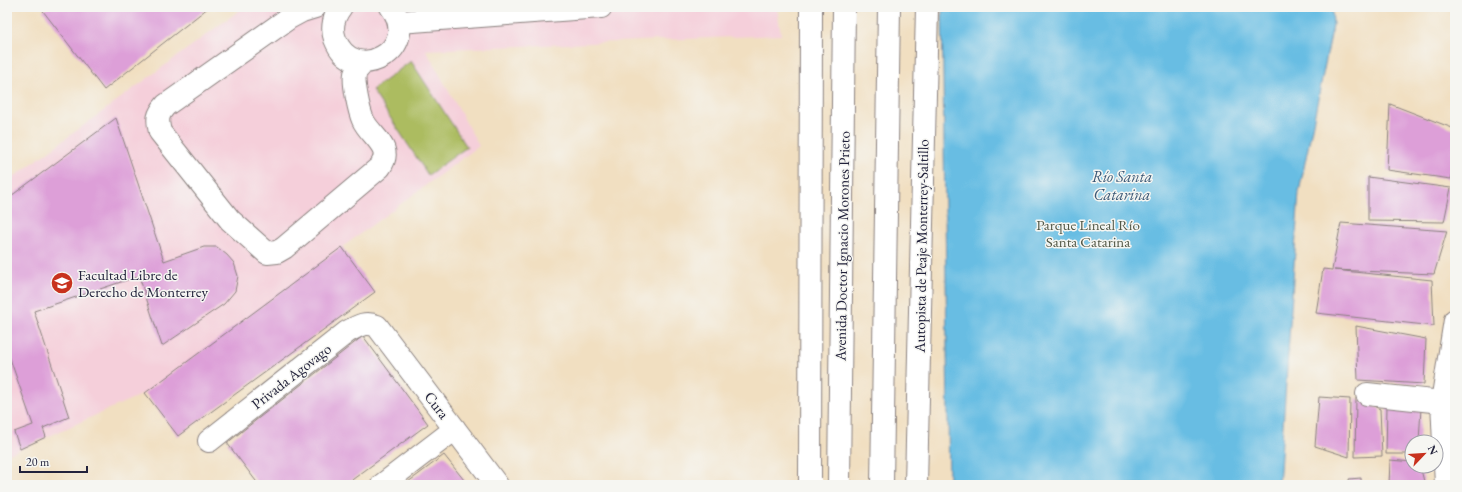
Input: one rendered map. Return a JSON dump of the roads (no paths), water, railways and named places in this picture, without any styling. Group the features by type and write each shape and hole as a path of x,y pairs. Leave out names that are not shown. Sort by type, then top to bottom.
{"main road":[{"path":"315,7 302,11 289,18 166,105 159,112 158,123 160,132 230,220 267,253 277,252 284,248 380,167 384,161 385,155 383,148 363,120 355,89 355,73 364,62"},
{"path":"341,7 336,14 333,24 333,35 337,45 349,57 364,62 374,61 384,57 397,42 399,32 395,14 601,7"},
{"name":"Avenida Doctor Ignacio Morones Prieto","path":"810,485 811,7"},
{"name":"Avenida Doctor Ignacio Morones Prieto","path":"839,485 844,7"},
{"path":"882,485 889,7"},
{"name":"Autopista de Peaje Monterrey-Saltillo","path":"916,485 927,7"},
{"path":"1446,485 1442,402 1455,320"},
{"name":"Privada Agovago","path":"209,441 347,332 362,323 370,323 377,326"},
{"name":"Cura","path":"377,326 497,485"},
{"path":"1367,394 1442,402"},
{"path":"382,485 455,429"}],"water":[{"name":"Río Santa Catarina","path":"942,7 1332,7 1333,25 1299,192 1279,485 949,485"}],"place":[{"name":"Facultad Libre de Derecho de Monterrey","path":"62,283"}],"park label":[{"name":"Parque Lineal Río Santa Catarina","path":"1088,232"}]}
